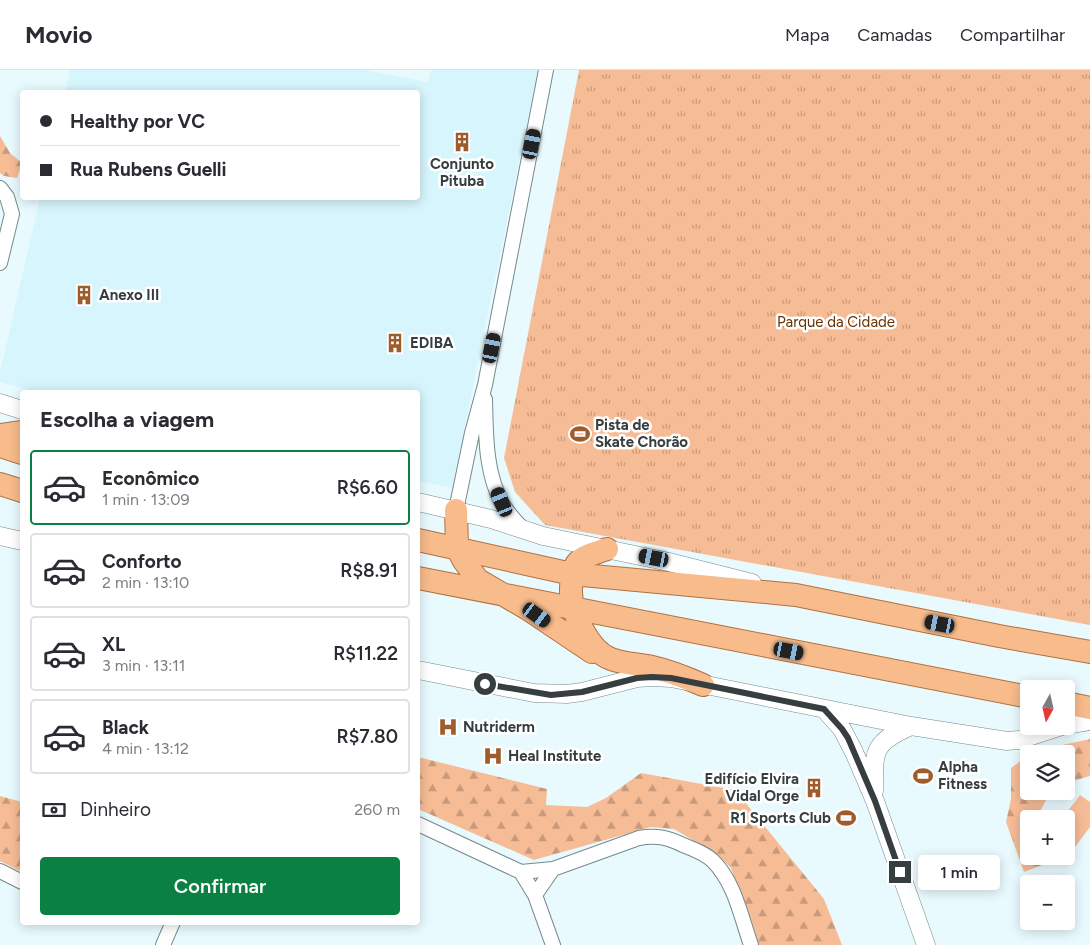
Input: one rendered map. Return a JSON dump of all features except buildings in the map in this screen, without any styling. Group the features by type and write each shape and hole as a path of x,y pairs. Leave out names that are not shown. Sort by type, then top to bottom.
{"main road":[{"path":"0,435 20,432"},
{"path":"0,446 20,452"},
{"path":"0,484 20,490"},
{"path":"456,510 457,548 478,580 505,595 589,650 609,659 665,670 703,685"},
{"path":"420,540 572,574 796,595 999,636 1090,652"},
{"path":"607,549 583,557 573,567 571,596 578,621 589,640 609,659"},
{"path":"420,578 1020,695"},
{"path":"1075,705 1090,708"}],"street":[{"path":"456,510 472,434 485,385 546,70"},
{"path":"0,188 7,197 12,214 0,263"},
{"path":"485,385 486,435 494,483 502,502 524,531"},
{"path":"0,403 20,409"},
{"path":"420,502 491,518 543,536 670,562 796,595"},
{"path":"0,536 20,541"},
{"path":"420,670 551,695 582,692 637,678 671,678 911,726 1006,741 1019,740 1034,735"},
{"path":"824,709 848,738 875,801 926,945"},
{"path":"1075,724 1090,721"},
{"path":"875,801 875,756 884,740 911,726"},
{"path":"420,825 521,872 553,869 639,838 652,836 667,837 713,860 733,890 751,945"},
{"path":"535,895 553,869"},
{"path":"0,871 20,881"},
{"path":"521,872 535,895 553,945"},
{"path":"164,945 172,925"}],"shaded area":[{"path":"70,70 364,70 428,82 431,70 538,70 452,488 420,481 420,390 29,390 0,382 0,372 40,200 420,200 420,90 65,90"}],"green space":[{"name":"Parque da Cidade","path":"579,70 1090,70 1090,625 545,525 515,492 504,458"},
{"path":"0,136 10,153 20,161 20,169 17,178 4,176 0,173"},
{"path":"1090,739 1090,776 1075,780 1075,745 1062,745"},
{"path":"420,757 547,789 546,805 587,807 606,798 641,773 735,790 824,899 842,945 757,945 731,868 718,855 674,829 651,827 534,860 420,810"},
{"path":"1020,762 1020,800 1046,800 1041,810 1020,810 1020,861 1006,822 1011,799 1011,768"},
{"path":"1080,795 1090,802 1090,827 1075,847 1075,810 1069,810"},
{"path":"0,796 20,801 20,871 0,861"},
{"path":"1021,865 1042,865 1024,872"}],"place":[{"name":"Conjunto Pituba","path":"462,142"},
{"name":"Anexo III","path":"84,295"},
{"name":"EDIBA","path":"395,343"},
{"name":"Pista de Skate Chorão","path":"580,434"},
{"name":"Nutriderm","path":"448,727"},
{"name":"Heal Institute","path":"493,756"},
{"name":"Alpha Fitness","path":"923,776"},
{"name":"Edifício Elvira Vidal Orge","path":"814,788"},
{"name":"R1 Sports Club","path":"846,818"}],"route":[{"path":"485,684 551,695 582,692 637,678 671,678 824,709 848,738 875,801 900,872"}]}
